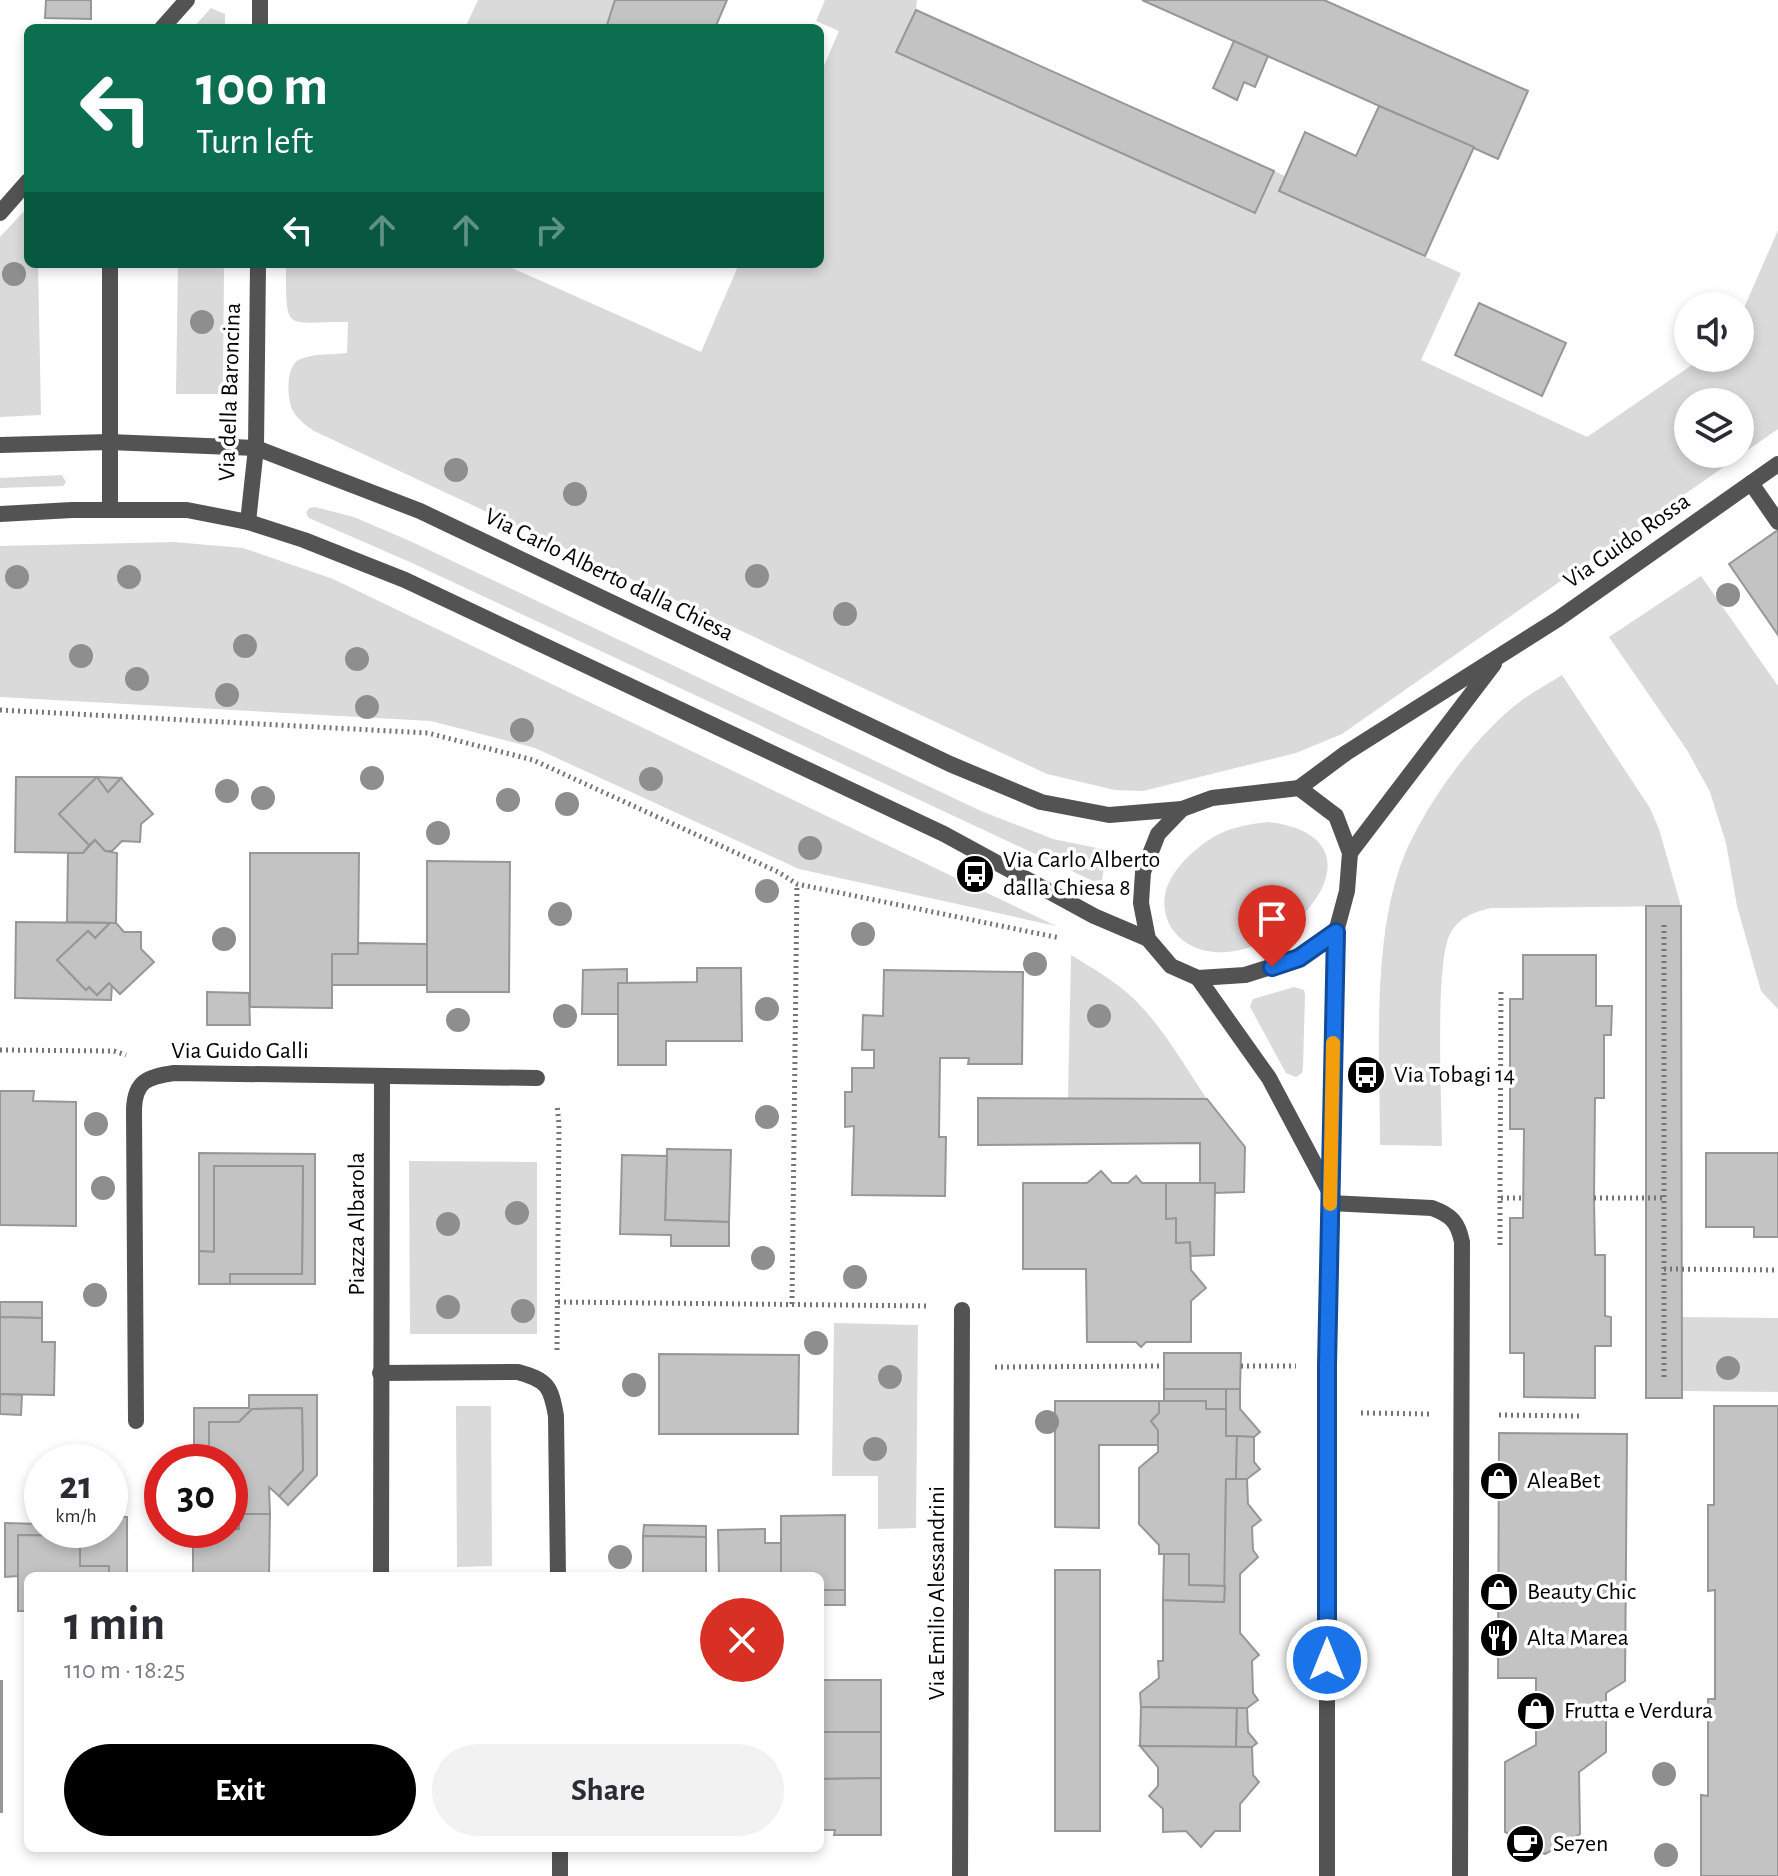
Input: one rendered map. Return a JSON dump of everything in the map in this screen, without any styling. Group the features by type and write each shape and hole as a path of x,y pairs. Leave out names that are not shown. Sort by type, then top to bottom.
{"street":[{"path":"166,24 187,0"},
{"path":"260,0 260,24"},
{"path":"0,213 24,186"},
{"path":"110,268 110,509"},
{"name":"Via della Baroncina","path":"248,522 256,448 258,268"},
{"name":"Via Carlo Alberto dalla Chiesa","path":"0,445 109,442 256,448 420,511 950,764 1041,802 1109,815 1182,809"},
{"name":"Via Guido Rossa","path":"1299,788 1346,753 1558,619 1778,464"},
{"path":"1751,483 1778,522"},
{"path":"0,514 110,509 187,510 248,522 304,540 405,580 944,834 1094,916 1148,939 1171,966 1198,978 1245,975 1299,958 1336,932"},
{"name":"Via Guido Rossa","path":"1350,853 1502,653"},
{"path":"1148,939 1141,903 1143,872 1158,834 1182,809 1212,798 1299,788 1336,816 1350,853 1347,891 1336,932 1330,1198 1327,1876"},
{"path":"1198,978 1269,1078 1330,1198"},
{"name":"Via Guido Galli","path":"136,1421 134,1109 135,1094 143,1082 174,1073 537,1078"},
{"name":"Piazza Albarola","path":"381,1572 382,1076"},
{"path":"1330,1198 1432,1208 1447,1214 1459,1226 1462,1242 1460,1876"},
{"name":"Via Emilio Alessandrini","path":"960,1876 962,1310"},
{"path":"380,1373 518,1372 539,1378 552,1392 556,1416 558,1572"},
{"path":"560,1852 560,1876"}],"path":[{"path":"0,710 428,733 533,760 778,872 797,884 1070,940 1094,916"},
{"path":"792,1304 797,884"},
{"path":"1664,925 1664,1381"},
{"path":"1500,1198 1501,988"},
{"path":"0,1050 114,1051 133,1058 142,1065 149,1078"},
{"path":"537,1078 550,1089 557,1104 559,1125 557,1351 539,1378"},
{"path":"1594,1198 1664,1198"},
{"path":"1664,1269 1778,1270"},
{"path":"558,1302 921,1305 962,1310"},
{"path":"1241,1366 1327,1365"},
{"path":"962,1367 1163,1366"},
{"path":"1499,1415 1581,1416"}],"shaded area":[{"path":"478,0 615,0 607,24 467,24"},
{"path":"825,0 917,0 916,10 897,52 1254,213 1274,171 1285,176 1279,191 1461,273 1421,360 1587,437 1682,372 1754,372 1754,292 1751,292 1778,230 1778,429 1754,446 1754,388 1674,388 1674,468 1722,468 1342,734 1296,753 1143,791 1115,790 1047,774 314,431 296,416 288,391 293,365 308,357 347,353 348,322 293,320 287,303 286,268 512,268 701,352 737,268 824,268 824,66 839,31 816,21"},
{"path":"211,8 225,14 225,24 197,24"},
{"path":"24,211 24,268 38,268 41,415 0,417 0,237"},
{"path":"178,268 224,268 223,394 176,394"},
{"path":"62,475 66,482 63,486 0,488 0,478"},
{"path":"309,508 354,517 410,541 981,811 1053,839 1107,850 1102,880 1093,881 412,563 309,518 306,513"},
{"path":"174,542 243,548 333,579 1056,926 799,869 535,748 431,721 0,697 0,546"},
{"path":"1701,576 1778,686 1778,1009 1761,991 1737,906 1726,843 1710,792 1687,750 1609,637"},
{"path":"1562,675 1650,808 1681,906 1492,908 1463,919 1451,932 1442,971 1442,1146 1380,1145 1381,968 1391,899 1408,846 1450,776 1485,733 1526,697"},
{"path":"1268,822 1305,832 1324,849 1327,871 1319,894 1300,917 1275,936 1245,949 1214,952 1184,942 1171,927 1164,907 1167,886 1177,869 1215,836 1234,828"},
{"path":"1071,955 1118,986 1144,1009 1207,1099 1068,1098"},
{"path":"1294,987 1304,990 1305,995 1303,1067 1302,1073 1296,1077 1286,1073 1250,1007 1253,999"},
{"path":"409,1161 537,1162 537,1334 410,1334"},
{"path":"1682,1317 1778,1318 1778,1392 1682,1391"},
{"path":"834,1323 918,1325 916,1528 878,1529 878,1476 832,1476"},
{"path":"456,1406 491,1406 492,1566 457,1567"}],"building":[{"path":"46,0 91,0 91,19 45,18"},
{"path":"615,0 727,0 717,24 607,24"},
{"path":"1142,0 1324,0 1528,91 1498,159"},
{"path":"916,10 1274,171 1255,213 896,52"},
{"path":"1234,41 1268,56 1255,87 1244,82 1237,100 1213,88"},
{"path":"1379,106 1474,147 1425,256 1279,191 1305,132 1356,156"},
{"path":"1479,303 1566,343 1542,396 1455,355"},
{"path":"1778,530 1778,635 1729,564"},
{"path":"16,777 97,777 59,814 89,845 83,853 15,852"},
{"path":"97,777 108,792 121,778 153,814 141,824 140,842 122,841 112,851 105,851 95,840 89,845 59,814"},
{"path":"97,777 121,778 108,792"},
{"path":"95,840 105,851 117,853 116,923 67,922 68,853 83,853"},
{"path":"250,853 359,853 358,954 332,954 332,1008 250,1007"},
{"path":"427,861 510,862 509,992 427,992"},
{"path":"1646,906 1681,906 1682,1398 1646,1398"},
{"path":"16,922 110,923 95,938 88,931 57,960 86,990 89,987 97,995 109,983 112,985 111,1000 15,998"},
{"path":"110,923 116,923 124,932 141,932 141,949 154,962 120,994 109,983 97,995 89,987 86,990 57,960 88,931 95,938"},
{"path":"358,943 427,944 427,985 332,985 332,954 358,954"},
{"path":"1523,955 1596,955 1596,1006 1612,1006 1611,1035 1604,1035 1604,1098 1595,1098 1594,1198 1595,1255 1605,1255 1605,1316 1611,1317 1611,1346 1595,1346 1595,1398 1524,1397 1524,1353 1510,1353 1510,1218 1523,1218 1524,1129 1510,1129 1510,999 1523,999"},
{"path":"697,968 741,968 742,1041 666,1041 666,1065 618,1065 618,983 697,982"},
{"path":"627,969 627,983 618,983 618,1014 582,1014 583,970"},
{"path":"884,970 1023,972 1022,1064 968,1064 969,1058 940,1058 939,1137 946,1137 945,1196 852,1195 854,1126 845,1127 845,1092 852,1092 852,1068 874,1068 874,1050 862,1050 863,1015 883,1016"},
{"path":"207,992 249,993 250,1025 207,1025"},
{"path":"0,1091 34,1091 33,1101 76,1102 76,1226 0,1225"},
{"path":"978,1098 1207,1099 1245,1147 1244,1192 1214,1193 1215,1183 1200,1183 1200,1143 978,1145"},
{"path":"667,1149 731,1150 729,1222 665,1220"},
{"path":"199,1153 315,1154 315,1284 230,1284 230,1274 302,1274 303,1166 214,1166 214,1252 199,1251"},
{"path":"1706,1153 1778,1153 1778,1237 1754,1237 1754,1227 1706,1227"},
{"path":"622,1155 667,1156 665,1220 729,1222 729,1246 671,1246 671,1235 620,1234"},
{"path":"214,1166 303,1166 302,1274 230,1274 230,1284 199,1284 199,1251 214,1252"},
{"path":"1101,1171 1112,1183 1128,1183 1136,1176 1142,1183 1166,1183 1166,1219 1176,1218 1176,1243 1190,1242 1191,1270 1206,1288 1191,1301 1191,1342 1146,1342 1141,1347 1136,1342 1087,1342 1086,1269 1023,1269 1023,1183 1087,1183"},
{"path":"1166,1183 1215,1183 1214,1255 1191,1256 1190,1242 1176,1243 1176,1218 1166,1219"},
{"path":"0,1302 42,1302 42,1318 0,1317"},
{"path":"0,1317 42,1318 42,1342 55,1342 54,1395 0,1394"},
{"path":"1164,1353 1241,1353 1240,1389 1164,1389"},
{"path":"659,1354 799,1355 798,1434 659,1434"},
{"path":"1164,1389 1226,1389 1226,1409 1206,1409 1206,1401 1164,1401"},
{"path":"1226,1389 1240,1389 1240,1409 1260,1432 1254,1437 1226,1436"},
{"path":"0,1394 22,1395 21,1415 0,1414"},
{"path":"249,1395 317,1395 317,1475 288,1505 279,1496 303,1470 302,1408 252,1409 239,1422 209,1422 209,1444 194,1444 194,1408 249,1408"},
{"path":"1055,1401 1159,1401 1159,1413 1151,1421 1158,1430 1158,1445 1099,1445 1099,1528 1055,1527"},
{"path":"1159,1401 1206,1401 1206,1409 1226,1409 1226,1436 1237,1436 1236,1479 1226,1479 1225,1586 1189,1585 1189,1554 1159,1554 1159,1545 1139,1524 1139,1468 1158,1452 1158,1430 1151,1421 1159,1413"},
{"path":"1714,1406 1778,1406 1778,1876 1701,1876 1701,1795 1708,1796 1708,1699 1715,1699 1715,1590 1708,1591 1708,1505 1714,1505"},
{"path":"302,1408 303,1470 279,1496 269,1487 270,1514 248,1514 248,1444 209,1444 209,1422 239,1422 252,1409"},
{"path":"1499,1433 1627,1434 1625,1681 1606,1693 1606,1752 1579,1772 1580,1834 1545,1854 1505,1832 1505,1762 1536,1745 1536,1678 1498,1678"},
{"path":"1237,1436 1254,1437 1254,1462 1260,1469 1247,1479 1236,1479"},
{"path":"1226,1479 1247,1479 1248,1504 1261,1520 1252,1527 1253,1550 1258,1557 1240,1574 1240,1633 1259,1655 1252,1661 1253,1693 1258,1700 1247,1708 1141,1707 1140,1693 1159,1678 1158,1661 1163,1661 1163,1600 1224,1602"},
{"path":"248,1514 270,1514 269,1572 193,1572 193,1548 248,1548"},
{"path":"845,1515 845,1590 824,1590 824,1572 781,1572 781,1516"},
{"path":"5,1523 24,1524 24,1535 18,1535 18,1576 5,1577"},
{"path":"644,1525 706,1526 706,1537 643,1536"},
{"path":"765,1529 765,1543 781,1543 781,1572 719,1572 718,1530"},
{"path":"18,1535 24,1535 24,1548 80,1548 80,1566 109,1566 109,1572 24,1572 24,1611 18,1611"},
{"path":"643,1536 706,1537 706,1572 643,1572"},
{"path":"80,1548 127,1548 127,1572 109,1572 109,1566 80,1566"},
{"path":"1164,1554 1189,1554 1189,1585 1225,1586 1224,1602 1163,1600"},
{"path":"1055,1570 1100,1570 1100,1831 1055,1831"},
{"path":"824,1590 845,1590 845,1605 824,1605"},
{"path":"824,1680 881,1680 881,1732 824,1732"},
{"path":"2,1681 2,1812 0,1812"},
{"path":"1141,1707 1237,1708 1236,1747 1140,1746"},
{"path":"1237,1708 1247,1708 1248,1732 1257,1743 1252,1747 1236,1747"},
{"path":"824,1732 881,1732 881,1778 824,1779"},
{"path":"1140,1746 1252,1747 1253,1775 1259,1782 1240,1804 1240,1831 1215,1831 1201,1847 1186,1831 1163,1832 1163,1809 1149,1796 1158,1786 1158,1767"},
{"path":"881,1778 881,1835 834,1835 835,1830 824,1830 824,1779"}],"slow traffic":[{"path":"1330,1204 1333,1043"}],"place":[{"name":"Via Carlo Alberto dalla Chiesa 8","path":"975,874"},
{"name":"Via Tobagi 14","path":"1366,1075"},
{"name":"AleaBet","path":"1499,1481"},
{"name":"Beauty Chic","path":"1499,1592"},
{"name":"Alta Marea","path":"1499,1638"},
{"name":"Frutta e Verdura","path":"1536,1711"},
{"name":"Se7en","path":"1525,1844"}],"route":[{"path":"1272,967 1299,958 1336,932 1327,1365 1327,1660"}]}
